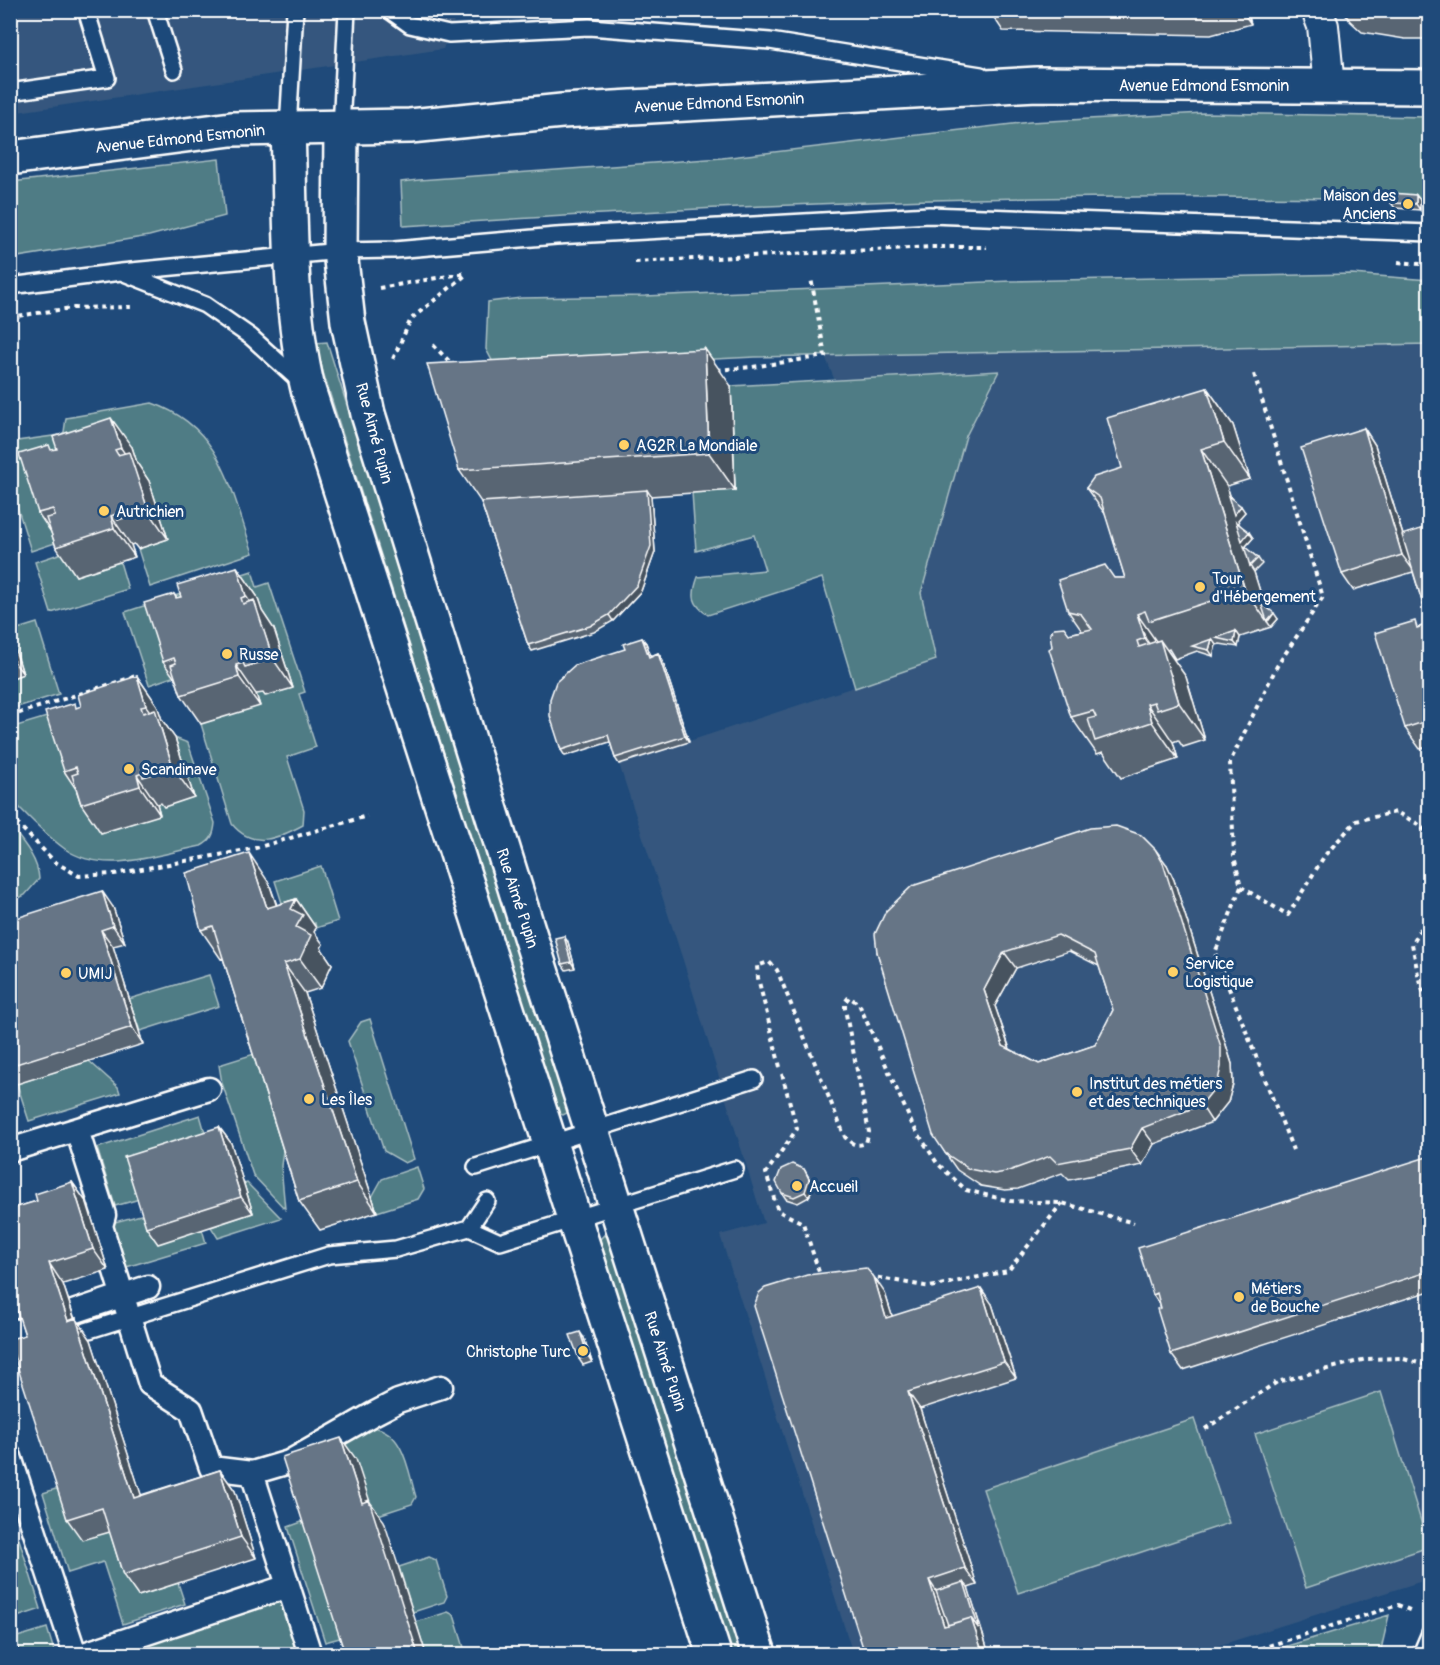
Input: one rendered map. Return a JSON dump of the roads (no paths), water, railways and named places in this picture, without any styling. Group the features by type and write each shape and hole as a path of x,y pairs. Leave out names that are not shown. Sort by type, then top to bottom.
{"street":[{"path":"1317,10 1323,26 1329,86"},
{"name":"Avenue Edmond Esmonin","path":"10,158 231,129 341,129 410,126 562,111 1037,84 1430,87"},
{"path":"288,128 292,257 302,365 308,389 576,1218 714,1654"},
{"name":"Rue Aimé Pupin","path":"341,129 340,251 344,294 368,414 759,1654"},
{"path":"10,1150 209,1089"},
{"path":"77,1130 104,1215 101,1226 150,1384 191,1410 211,1468 252,1473 289,1462 399,1401 441,1387"},
{"path":"73,1312 126,1306 148,1287"},
{"path":"10,1457 75,1654"},
{"path":"252,1473 310,1654"},
{"path":"84,1654 288,1587"}],"lane":[{"path":"10,92 107,78 86,10"},
{"path":"155,10 174,70"},
{"path":"288,128 295,10"},
{"path":"341,129 347,10"},
{"path":"389,10 410,25 448,34 589,27 770,41 1037,84"},
{"path":"10,286 121,272 340,251 929,215 1430,233"},
{"path":"121,272 205,304 251,337 308,389"},
{"path":"476,1167 754,1079"},
{"path":"469,1228 500,1242 735,1168"},
{"path":"86,1330 126,1306 329,1255 396,1249 469,1228 487,1201"},
{"path":"1421,1654 1430,1633"}],"place":[{"name":"Maison des Anciens","path":"1408,204"},
{"name":"AG2R La Mondiale","path":"624,445"},
{"name":"Autrichien","path":"104,511"},
{"name":"Tour d'Hébergement","path":"1200,587"},
{"name":"Russe","path":"227,654"},
{"name":"Scandinave","path":"129,769"},
{"name":"Service Logistique","path":"1173,972"},
{"name":"UMIJ","path":"66,973"},
{"name":"Institut des métiers et des techniques","path":"1077,1092"},
{"name":"Les Îles","path":"309,1099"},
{"name":"Accueil","path":"797,1186"},
{"name":"Métiers de Bouche","path":"1239,1297"},
{"name":"Christophe Turc","path":"583,1351"}]}
